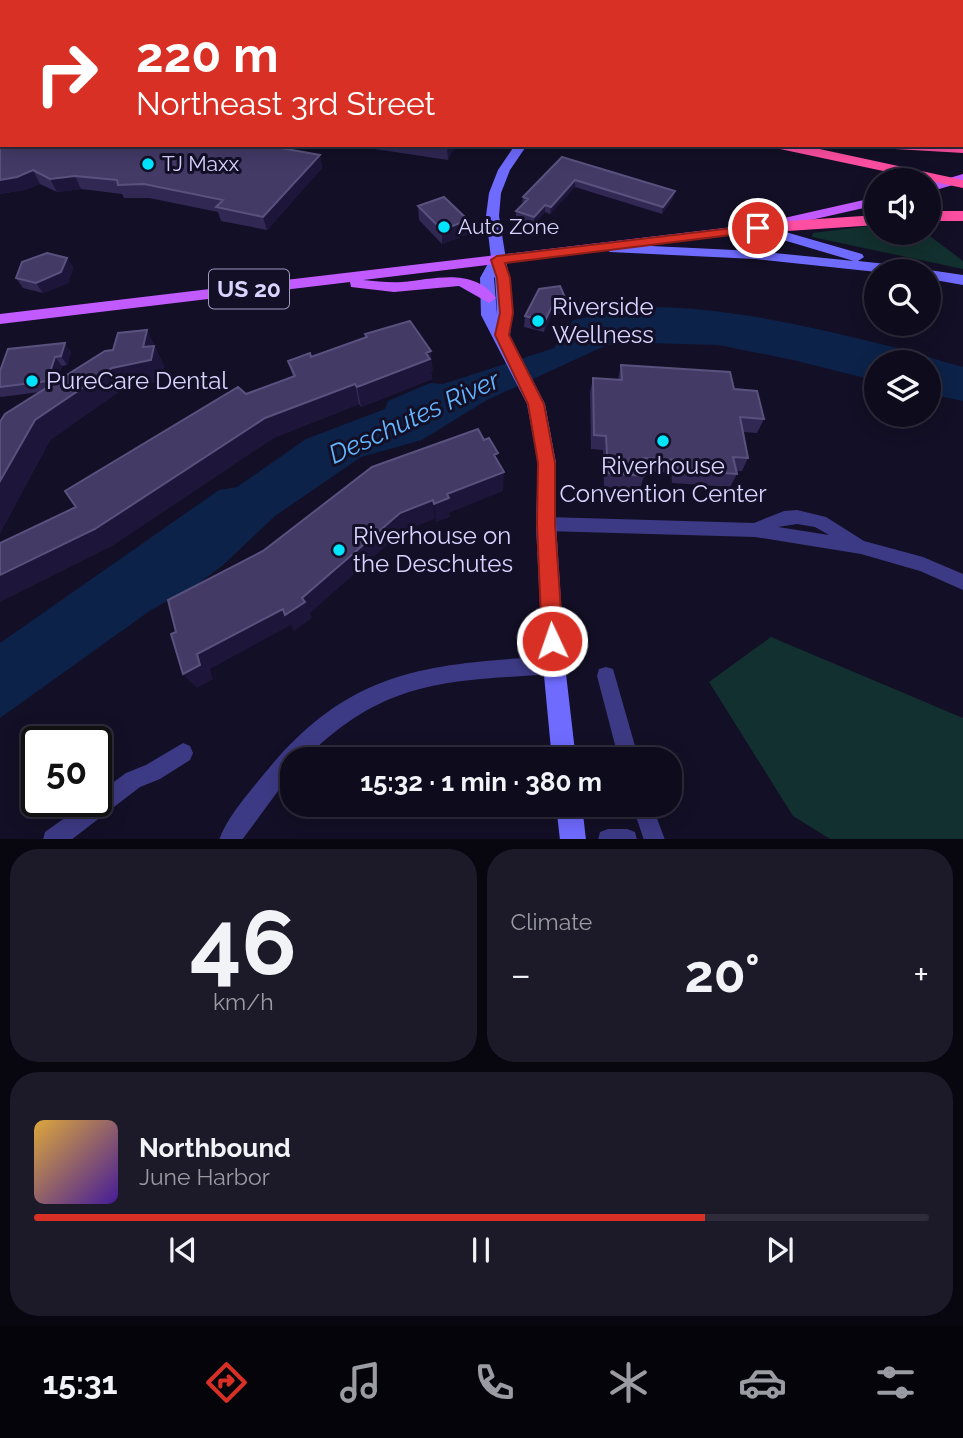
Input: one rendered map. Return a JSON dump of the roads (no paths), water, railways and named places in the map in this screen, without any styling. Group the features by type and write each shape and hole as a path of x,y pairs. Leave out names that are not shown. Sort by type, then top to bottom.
{"highway":[{"path":"790,147 900,168"},
{"path":"827,147 906,168"},
{"path":"929,147 963,149"},
{"path":"941,174 963,176"},
{"path":"941,178 963,184"},
{"path":"941,216 963,216"},
{"path":"758,228 864,221"}],"main road":[{"path":"502,335 506,313 504,278 497,260 492,212 495,184 503,167 519,147"},
{"path":"941,184 963,176"},
{"name":"US 20","path":"0,319 611,248 758,228 864,204"},
{"path":"758,228 868,259"},
{"path":"611,248 755,255 864,266"},
{"path":"497,260 487,278 492,325 502,335 536,404 547,463 546,524 554,665 563,747"},
{"path":"941,276 963,280"},
{"path":"317,281 396,287 456,281 481,289 489,298"},
{"path":"570,817 573,839"}],"street":[{"path":"546,524 755,530 860,547 923,564 963,582"},
{"path":"229,839 265,786 302,747 354,706 390,688 452,673 554,665"},
{"path":"606,676 625,747"},
{"path":"52,839 133,780 153,772 183,753"},
{"path":"647,817 655,839"},
{"path":"608,839 627,839"}],"water":[{"name":"Deschutes River","path":"653,307 747,315 904,350 864,350 864,378 718,345 607,345 487,400 422,440 361,457 275,516 222,566 195,586 151,610 0,718 0,643 219,490 237,487 306,439 385,409 388,401 430,383 443,384 554,348 573,320 615,312 637,312"},
{"path":"941,361 963,367 963,401 941,396"}],"place":[{"name":"TJ Maxx","path":"148,164"},
{"name":"Auto Zone","path":"444,227"},
{"name":"Riverside Wellness","path":"538,321"},
{"name":"PureCare Dental","path":"32,381"},
{"name":"Riverhouse Convention Center","path":"663,441"},
{"name":"Riverhouse on the Deschutes","path":"339,550"}]}
